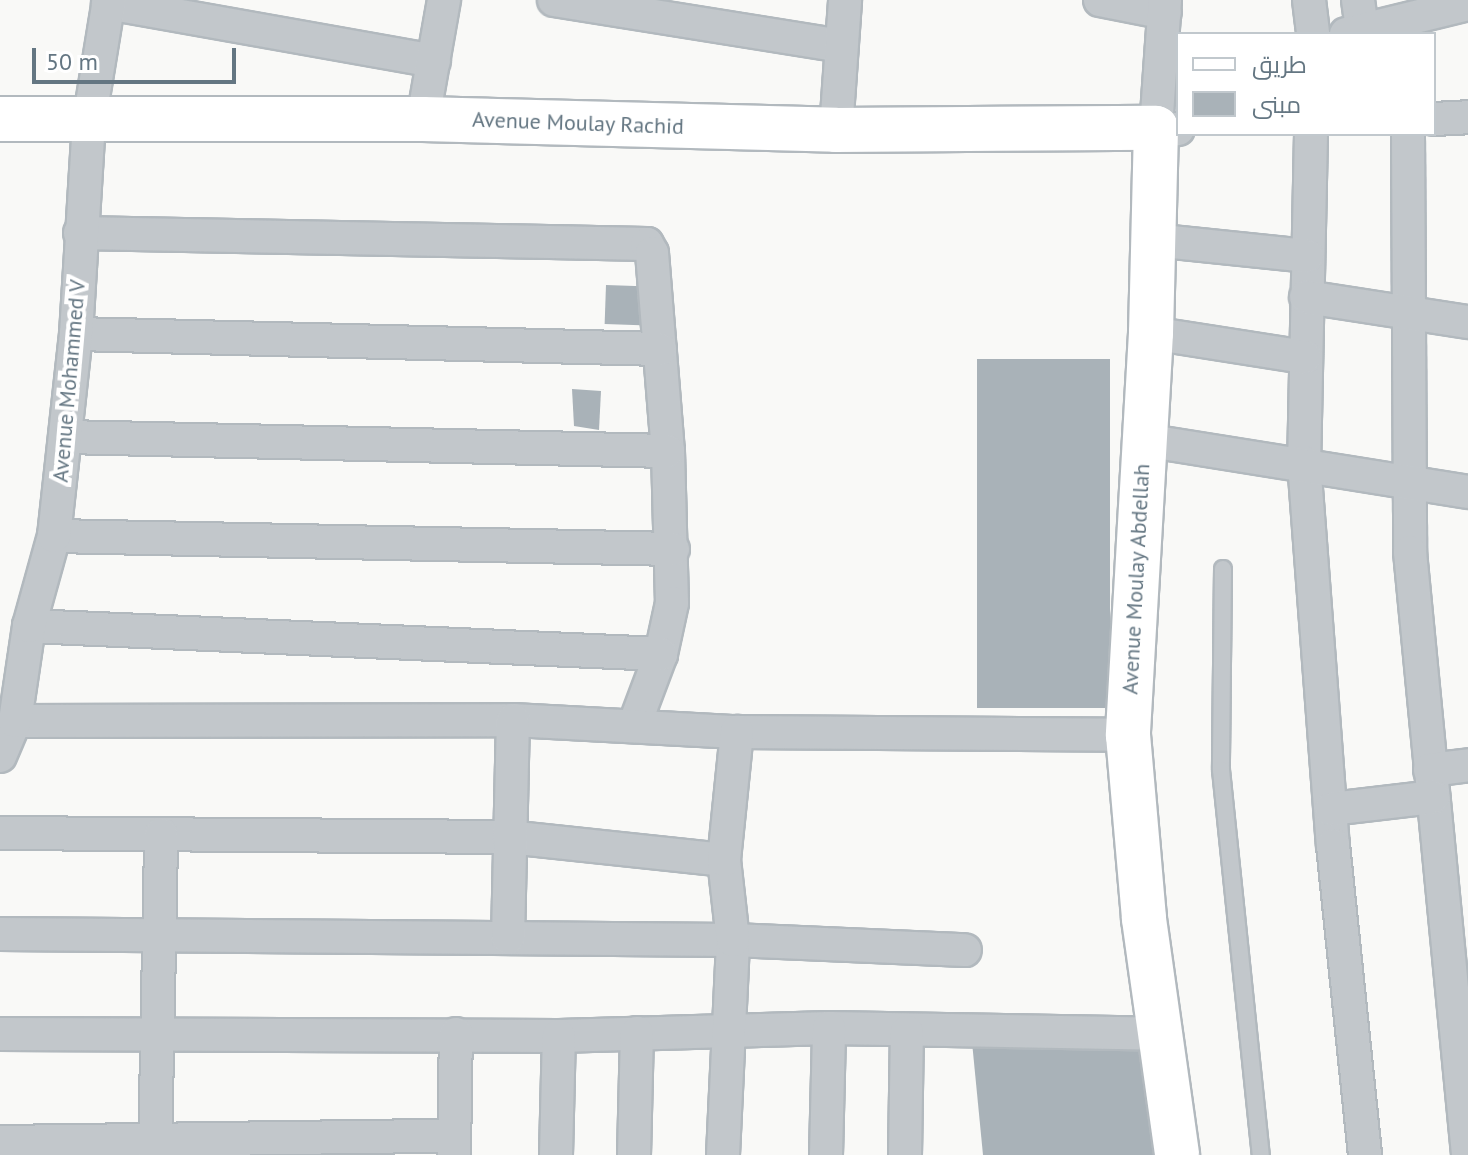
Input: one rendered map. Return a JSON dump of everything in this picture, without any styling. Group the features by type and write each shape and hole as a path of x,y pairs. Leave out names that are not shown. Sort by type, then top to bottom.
{"street":[{"path":"423,119 444,0"},
{"path":"554,0 841,46"},
{"path":"836,130 845,0"},
{"path":"1100,0 1165,6"},
{"path":"1309,0 1313,32"},
{"path":"108,2 434,61"},
{"name":"Avenue Mohammed V","path":"5,738 18,645 54,536 76,334 89,122 108,2"},
{"path":"1355,21 1454,4"},
{"name":"Avenue Moulay Abdellah","path":"1165,6 1170,53 1167,128 1153,240 1151,333 1128,735 1144,919 1177,1155"},
{"path":"1436,119 1468,117"},
{"name":"Avenue Moulay Rachid","path":"0,119 89,122 423,119 836,130 1167,128"},
{"path":"1311,136 1304,462 1331,809 1365,1155"},
{"path":"1408,136 1408,481 1432,784 1468,1154"},
{"path":"80,233 455,243 637,240 652,253 668,451 673,549 672,603 661,654 634,726"},
{"path":"1153,240 1307,256"},
{"path":"1306,297 1468,322"},
{"path":"1151,333 1305,357"},
{"path":"76,334 660,349"},
{"path":"65,437 668,451"},
{"path":"1144,440 1304,462 1468,492"},
{"path":"54,536 673,549"},
{"path":"18,645 661,654"},
{"path":"5,738 513,720 737,732 1128,735"},
{"path":"508,938 513,720"},
{"path":"723,1155 733,940 724,860 737,732"},
{"path":"1331,809 1432,784 1468,765"},
{"path":"0,833 509,837 724,860"},
{"path":"155,1148 161,834"},
{"path":"0,934 733,940 965,950"},
{"path":"0,1034 559,1036 829,1028 907,1032 1160,1034"},
{"path":"826,1155 829,1028"},
{"path":"905,1155 907,1032"},
{"path":"634,1155 637,1033"},
{"path":"0,1142 155,1148 454,1146 456,1034"},
{"path":"556,1155 559,1036"}],"lane":[{"path":"1223,569 1221,770 1261,1155"}],"building":[{"path":"606,285 642,286 641,325 605,324"},
{"path":"977,359 1110,359 1110,708 977,708"},
{"path":"572,389 601,391 599,430 574,426"},
{"path":"1141,1039 1161,1155 983,1155 972,1042"}]}
